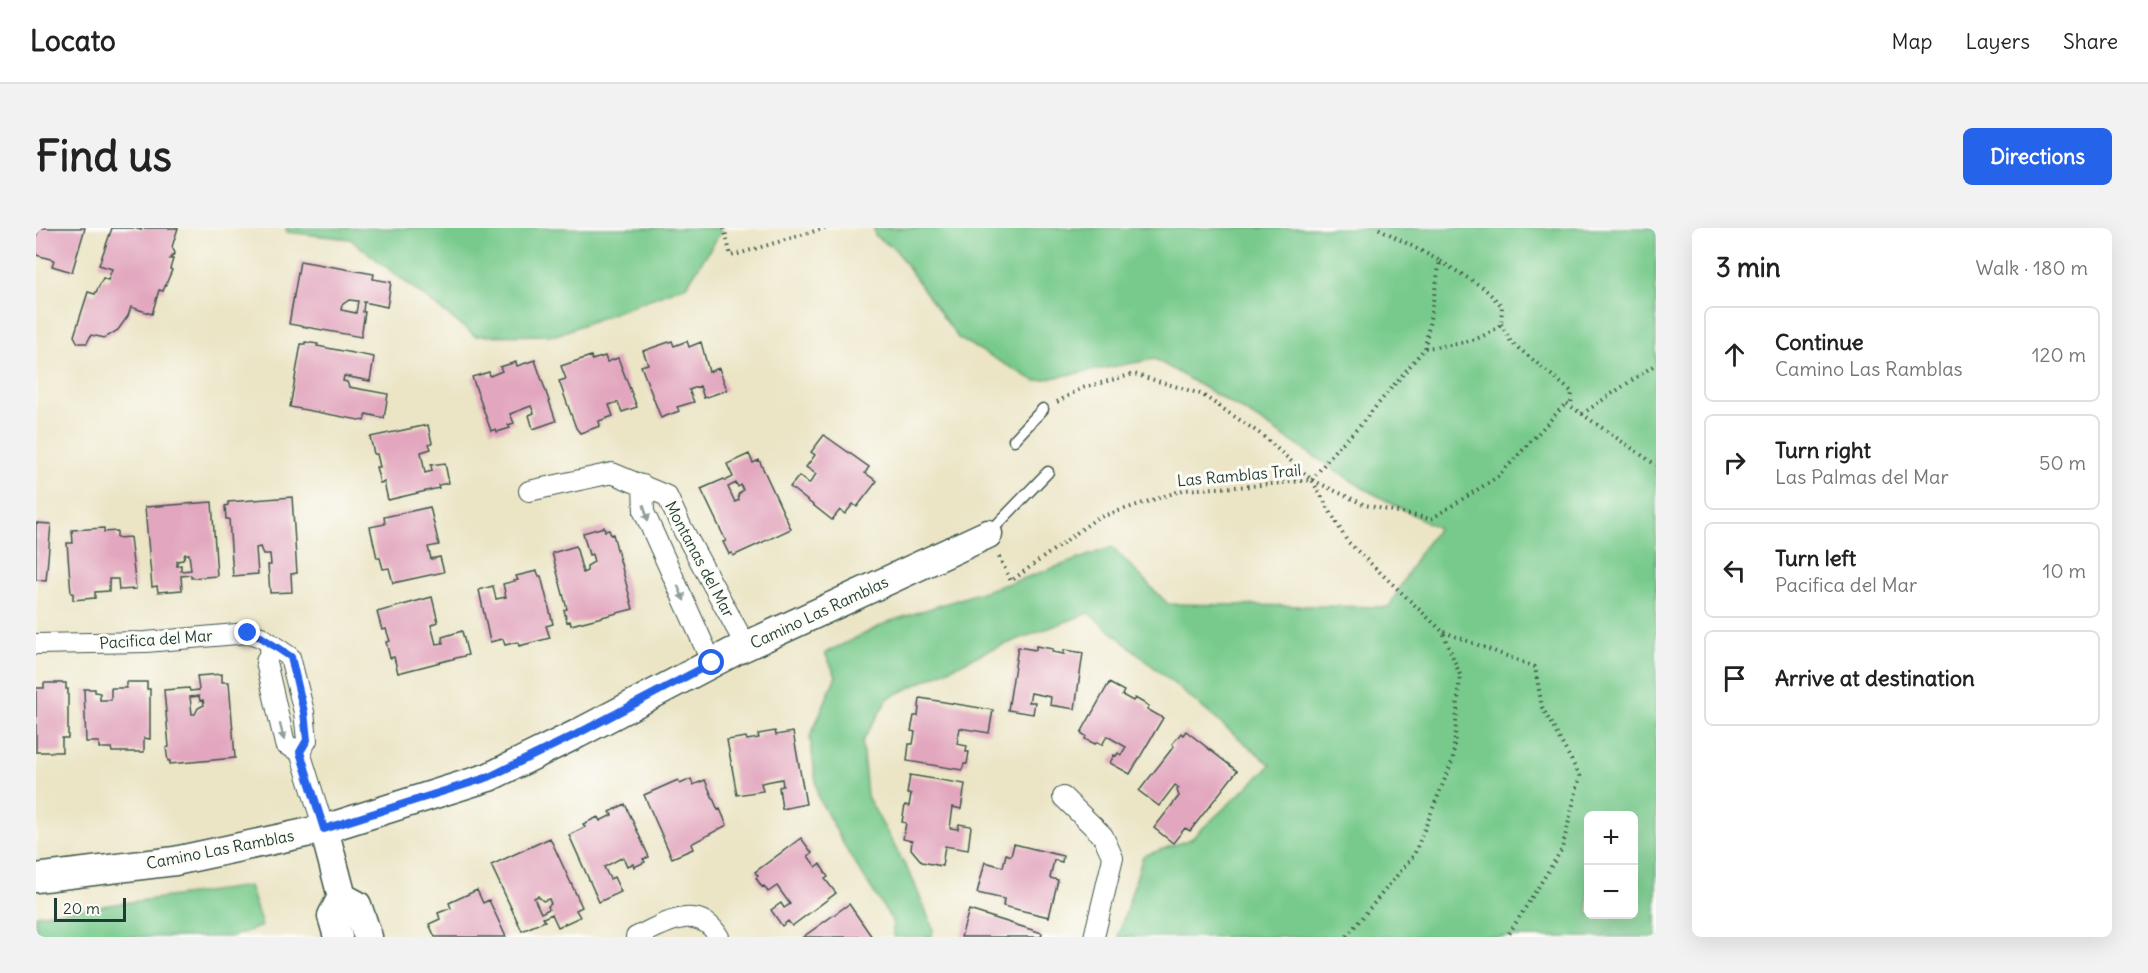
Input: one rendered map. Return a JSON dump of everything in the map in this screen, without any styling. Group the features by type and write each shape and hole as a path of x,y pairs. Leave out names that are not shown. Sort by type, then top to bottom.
{"street":[{"name":"Montanas del Mar","path":"528,491 612,473 667,496 746,646"},
{"name":"Montanas del Mar","path":"643,485 644,512 712,663"},
{"path":"657,540 682,528"},
{"name":"Camino Las Ramblas","path":"36,878 175,861 324,829 489,777 746,646 988,534"},
{"name":"Pacifica del Mar","path":"36,644 146,642 248,633 261,637 273,645"},
{"path":"300,752 307,740 300,694 291,657 273,645 266,662 285,744 300,752 342,897 332,916 338,937"},
{"path":"274,700 300,694"},
{"path":"1063,797 1103,836 1113,858 1094,937"},
{"path":"342,897 357,905 368,937"},
{"path":"636,937 686,916 702,920 719,937"}],"lane":[{"path":"1014,440 1043,409"},
{"path":"988,534 1048,472"}],"path":[{"path":"724,228 731,256 825,228"},
{"path":"1378,228 1440,261 1484,288 1502,306 1501,324 1511,342 1572,392 1571,406 1656,465"},
{"path":"1312,480 1336,449 1357,429 1425,348 1440,261"},
{"path":"1425,348 1456,344 1491,334 1501,324"},
{"path":"1582,414 1656,364"},
{"path":"1043,409 1082,388 1134,374 1201,394 1262,435 1312,480 1347,541 1443,632 1535,667 1542,707 1580,776 1562,849 1507,937"},
{"name":"Las Ramblas Trail","path":"988,534 1011,581 1097,518 1184,490 1312,480 1365,505 1431,519 1499,476 1566,403 1571,406"},
{"path":"1346,937 1414,855 1453,759 1460,675 1443,632"}],"green space":[{"path":"286,228 720,228 721,232 687,285 556,335 475,336 350,239 287,232"},
{"path":"874,228 1656,228 1656,937 1118,937 1143,856 1191,839 1271,765 1089,613 987,651 888,698 862,742 867,796 913,880 933,929 932,937 894,937 892,920 849,854 818,797 810,737 836,676 825,653 888,622 1112,547 1168,604 1389,607 1418,555 1438,528 1363,488 1251,415 1155,359 1035,381 958,338 895,249 875,236"},
{"path":"249,886 262,926 231,937 36,937 36,915"}],"building":[{"path":"39,228 85,228 72,272 52,266 54,260 36,255 36,237"},
{"path":"112,228 141,230 142,228 178,228 172,247 175,253 170,259 173,259 170,269 172,270 163,291 159,290 152,314 131,307 128,316 118,330 105,338 91,335 87,343 78,343 74,336 88,292 95,294 103,278 108,280 112,269 99,265"},
{"path":"300,261 374,274 373,279 391,282 387,307 364,302 363,312 365,312 361,337 289,324","holes":["349,300 358,301 356,313 341,310 342,305"]},
{"path":"672,341 674,346 687,341 689,347 701,342 709,372 719,368 727,390 704,398 700,386 689,390 694,402 677,407 679,411 661,418 641,366 648,364 643,351"},
{"path":"305,342 374,357 370,381 344,376 343,381 347,382 349,387 388,394 384,418 366,414 364,421 290,407 301,344"},
{"path":"591,356 592,360 605,356 607,362 618,358 637,407 622,412 618,402 609,405 613,416 599,421 600,426 580,433 576,428 559,381 566,379 561,366"},
{"path":"535,360 556,421 533,429 529,415 534,413 531,406 510,414 514,423 508,425 510,428 497,432 496,429 491,431 472,377 489,372 490,376 502,371 500,367 516,362 517,366"},
{"path":"428,425 431,449 421,452 425,473 432,471 431,465 445,463 449,483 438,485 439,488 388,500 384,482 380,483 376,467 380,467 370,437"},
{"path":"824,435 869,467 865,473 877,481 857,507 853,504 845,514 840,510 832,520 790,487 799,476 809,484 816,474 806,467 815,455 811,452"},
{"path":"749,454 753,463 759,460 791,529 733,556 732,553 729,554 723,542 726,541 701,489 733,477 727,464","holes":["736,483 738,487 741,485 743,490 738,495 739,500 735,502 728,487"]},
{"path":"292,497 297,573 291,574 292,592 270,593 268,565 271,565 270,554 263,554 260,547 256,548 258,574 233,576 229,519 226,519 225,506 228,502"},
{"path":"212,502 217,576 191,578 191,575 181,576 182,590 158,592 157,586 152,587 145,507","holes":["185,554 189,554 191,570 181,571 181,565 177,566 177,561 183,560"]},
{"path":"430,507 439,545 428,547 431,559 440,557 444,572 393,583 389,568 383,569 380,558 377,558 370,527 385,524 384,517"},
{"path":"36,523 51,524 46,581 36,580"},
{"path":"604,527 605,531 609,530 611,535 613,534 633,609 571,625 570,621 567,622 564,610 567,609 552,553 576,546 583,573 587,571 587,566 594,562 592,554 589,555 583,533"},
{"path":"104,528 104,532 117,531 117,538 130,537 136,589 119,590 118,579 109,579 109,591 95,592 95,598 73,600 67,543 73,543 72,530"},
{"path":"537,571 541,576 553,624 546,626 550,638 519,646 518,642 505,645 503,639 490,642 479,590 493,586 496,599 506,597 503,584 518,580 516,576"},
{"path":"432,597 438,622 431,625 436,644 443,643 442,637 462,631 468,655 398,673 394,657 390,658 386,642 390,641 386,629 382,630 377,612"},
{"path":"1036,646 1064,654 1064,650 1083,653 1075,709 1050,705 1051,697 1031,693 1029,702 1035,702 1033,714 1008,710 1018,647 1036,650"},
{"path":"222,674 222,682 229,682 235,758 170,764 166,748 169,747 164,690 189,688 190,691 199,690 197,676","holes":["199,696 200,701 203,700 204,705 192,714 190,697"]},
{"path":"126,682 147,682 147,689 150,689 150,739 144,738 144,752 112,752 111,748 99,748 99,742 86,742 84,689 95,689 95,692 100,693 100,700 111,700 111,688 126,688"},
{"path":"44,683 66,683 66,689 68,689 68,738 62,738 62,752 36,752 36,688 44,688"},
{"path":"1109,683 1124,691 1122,695 1133,701 1135,698 1149,706 1147,709 1163,718 1130,774 1110,763 1114,755 1118,753 1121,755 1126,747 1107,736 1102,745 1097,742 1095,744 1085,739 1086,736 1081,733"},
{"path":"920,698 993,710 989,733 960,728 957,744 967,746 966,752 969,752 967,764 964,764 962,770 907,761 909,744 913,744 915,732 911,731 914,716 918,716"},
{"path":"775,731 776,735 793,732 806,804 782,809 779,787 783,786 782,779 761,783 763,791 737,795 727,740 746,737 747,740 759,738 758,734"},
{"path":"1186,731 1237,771 1190,831 1185,828 1173,843 1154,828 1179,796 1177,790 1179,788 1175,785 1159,806 1139,791 1174,746 1172,744 1181,733 1183,735"},
{"path":"910,775 965,784 961,809 953,807 950,828 958,829 959,824 971,826 968,850 945,846 942,866 922,862 911,849 912,841 903,839 906,823 902,822 905,805 909,806 911,794 907,794"},
{"path":"691,779 693,785 705,780 727,825 691,844 693,849 672,858 644,795 678,780 680,784"},
{"path":"625,804 649,857 643,859 645,862 634,867 633,864 627,866 623,857 604,867 610,879 614,877 621,892 599,902 569,835 585,827 583,824 598,817 600,821 612,815 610,812"},
{"path":"550,838 582,907 576,910 580,917 558,927 552,914 543,918 545,921 522,931 491,865","holes":["538,896 543,901 549,899 551,904 548,906 549,909 541,913 534,898"]},
{"path":"801,838 812,853 808,856 816,867 820,864 828,877 825,879 836,893 792,926 788,921 782,926 771,910 781,903 784,908 790,904 777,886 768,892 764,886 762,887 755,872"},
{"path":"1014,844 1063,856 1062,862 1054,860 1050,878 1058,880 1049,917 1003,906 1004,899 977,893 985,862 1003,867 1006,854 1011,856"},
{"path":"477,890 483,903 489,900 506,937 435,937 429,924 440,919 438,913 451,908 449,903"},
{"path":"849,904 872,937 803,937"},
{"path":"969,910 1042,933 1041,937 961,937"}],"route":[{"path":"248,633 261,637 291,657 304,712 307,740 300,752 324,829 489,777 712,663"}]}
